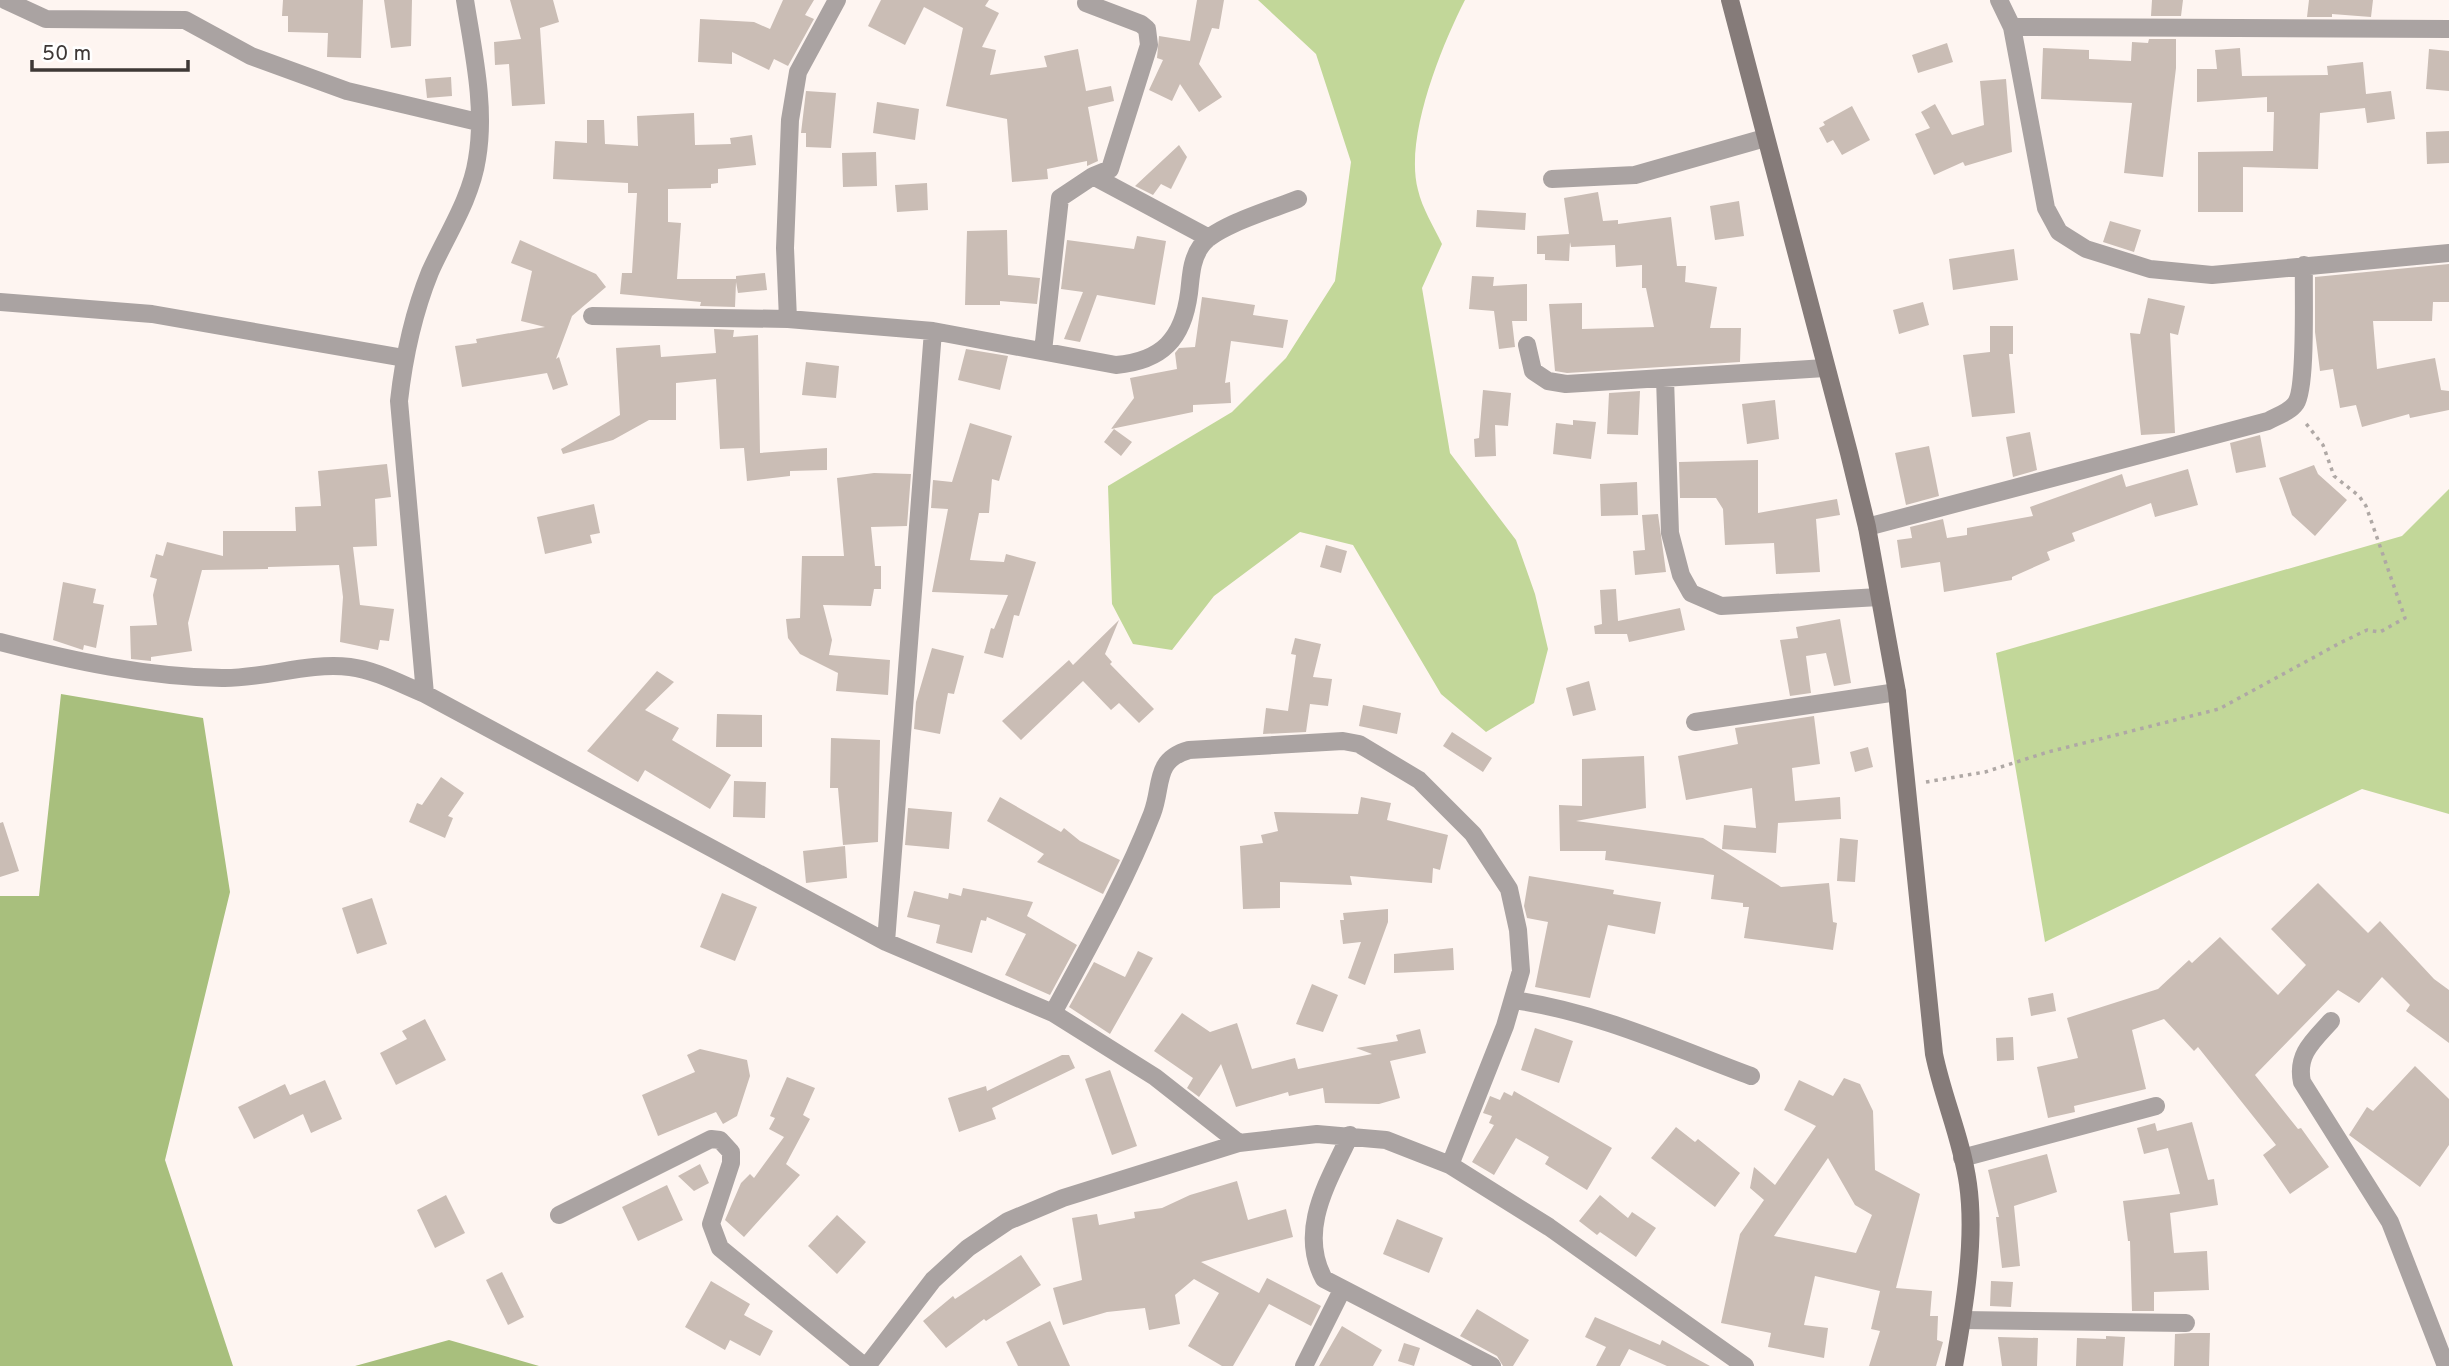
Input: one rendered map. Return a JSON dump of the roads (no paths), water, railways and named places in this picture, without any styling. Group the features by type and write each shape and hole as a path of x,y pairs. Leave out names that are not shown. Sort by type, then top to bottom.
{"street":[{"path":"5,0 46,19 185,20 251,57 347,91 478,122"},
{"path":"425,694 399,401 404,358 430,273 474,173 478,86 466,0"},
{"path":"788,319 785,248 790,120 798,72 838,0"},
{"path":"1730,0 1867,527 1896,692 1934,1055 1942,1096 1962,1158 1971,1209 1962,1320 1954,1366"},
{"path":"1999,0 2012,27 2046,208 2059,232 2086,249 2150,269 2212,275 2449,253"},
{"path":"1042,351 1060,198 1093,176 1110,169 1113,164 1149,45 1149,36 1141,24 1086,3"},
{"path":"2012,27 2449,29"},
{"path":"1552,179 1635,175 1765,138"},
{"path":"1093,176 1209,238"},
{"path":"592,316 788,319 933,331 1116,365 1140,363 1159,353 1178,334 1186,313 1193,261 1209,238 1298,199"},
{"path":"1867,527 2268,421 2292,407 2297,403 2301,383 2304,265"},
{"path":"0,302 152,314 404,358"},
{"path":"886,942 933,331"},
{"path":"1527,345 1533,371 1548,381 1566,384 1825,368"},
{"path":"1665,378 1670,533 1681,575 1691,593 1721,606 1879,597"},
{"path":"0,642 82,663 159,674 224,678 325,666 352,667 425,694 886,942 1054,1013 1155,1077 1239,1143"},
{"path":"1695,722 1896,692"},
{"path":"1054,1013 1107,913 1153,813 1164,767 1174,754 1189,750 1343,741 1359,744 1419,780 1473,834 1509,889 1518,930 1521,971 1514,1000 1450,1165"},
{"path":"1514,1000 1556,1006 1595,1017 1751,1076"},
{"path":"2331,1021 2303,1053 2299,1067 2302,1082 2390,1222 2446,1366"},
{"path":"1962,1158 2156,1106"},
{"path":"559,1215 710,1139 720,1140 731,1152 731,1163 711,1224 720,1248 865,1366 933,1280 968,1248 1008,1221 1063,1198 1239,1143 1317,1134 1350,1135 1386,1140 1450,1165 1549,1227 1745,1366"},
{"path":"1350,1135 1313,1226 1317,1265 1324,1279 1492,1366"},
{"path":"1304,1366 1342,1290"},
{"path":"1962,1320 2186,1323"}]}
